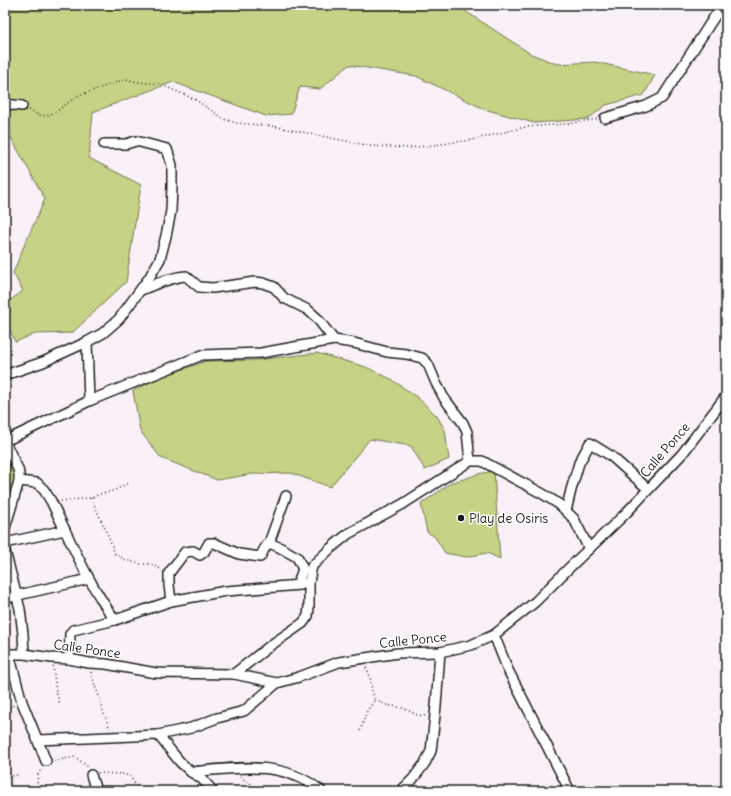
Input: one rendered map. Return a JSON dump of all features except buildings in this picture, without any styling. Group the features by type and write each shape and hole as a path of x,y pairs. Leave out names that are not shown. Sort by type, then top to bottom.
{"street":[{"path":"605,118 646,106 662,98 722,5"},
{"path":"5,104 22,106"},
{"path":"5,375 43,362 103,333 119,319 149,278 160,259 171,211 172,165 167,149 136,141 126,144 104,144"},
{"path":"140,290 174,278 186,276 199,287 213,288 255,282 263,283 274,287 284,298 308,310 317,318 334,340"},
{"path":"5,528 19,474 5,441 89,401 202,356 261,353 334,340 422,358 428,364 444,398 464,424 467,432 470,461"},
{"path":"87,342 89,401"},
{"name":"Calle Ponce","path":"7,654 24,654 70,659 156,673 234,674 277,683 299,677 340,662 398,654 440,652 471,645 494,635 536,602 625,514 682,454 726,396"},
{"path":"566,511 579,463 590,442 611,456 648,489"},
{"path":"234,674 271,645 303,623 308,616 309,611 304,583 312,566 331,548 348,534 403,504 470,461 482,461 543,494 560,505 574,519 589,549"},
{"path":"18,480 37,483 44,490 51,501 89,579 103,604 115,620"},
{"path":"171,601 169,573 185,552 193,551 200,555 204,552 209,543 214,543 239,554 260,557 269,543 286,496"},
{"path":"5,543 65,530"},
{"path":"269,543 297,558 302,569 299,580 304,583"},
{"path":"5,551 20,609 24,654"},
{"path":"5,598 89,579"},
{"path":"70,659 70,634 72,630 115,620 171,601 226,591 304,583"},
{"path":"494,635 508,670 570,791"},
{"path":"401,791 413,779 425,763 430,752 438,689 440,652"},
{"path":"7,654 22,702 46,761"},
{"path":"38,740 158,735 191,728 244,710 277,683"},
{"path":"158,735 180,762 202,779 213,791"},
{"path":"191,772 249,767 264,768 287,772 301,778 321,791"},
{"path":"91,775 96,791"}],"path":[{"path":"22,106 38,116 47,116 77,96 126,79 137,82 160,84 196,100 224,119 236,123 272,126 370,146 410,148 472,140 525,127 565,124 605,118"},
{"path":"51,501 91,498 113,491 128,483"},
{"path":"91,498 115,554 126,560 140,564 151,564 169,573"},
{"path":"52,658 56,692 60,704"},
{"path":"362,659 370,676 375,700 387,705 403,708 417,716 435,717"},
{"path":"90,663 95,686 109,726 111,737"},
{"path":"360,731 366,711 375,700"},
{"path":"36,791 38,774 46,761 63,760 76,757 88,767 91,775 97,773 122,774 130,776 133,782 150,791"},
{"path":"228,769 250,783 257,791"},
{"path":"5,779 10,776 19,775"}],"green space":[{"path":"23,5 462,5 465,11 531,54 557,64 595,62 655,75 644,95 606,105 588,119 534,123 484,109 416,76 349,65 320,89 300,87 291,114 266,116 173,82 93,112 89,158 141,185 126,282 72,333 35,334 15,342 5,318 5,304 23,291 13,273 45,199 5,127 5,9"},
{"path":"317,353 366,367 391,379 418,398 437,416 445,430 449,459 425,470 411,446 370,439 330,487 291,473 253,474 217,480 161,458 140,431 133,391 156,379 206,361 257,360"},
{"path":"5,453 16,476 5,512"},
{"name":"Play de Osiris","path":"494,471 500,559 487,553 466,557 445,553 435,537 427,532 421,504 452,482"}],"place":[{"name":"Play de Osiris","path":"461,518"}]}
